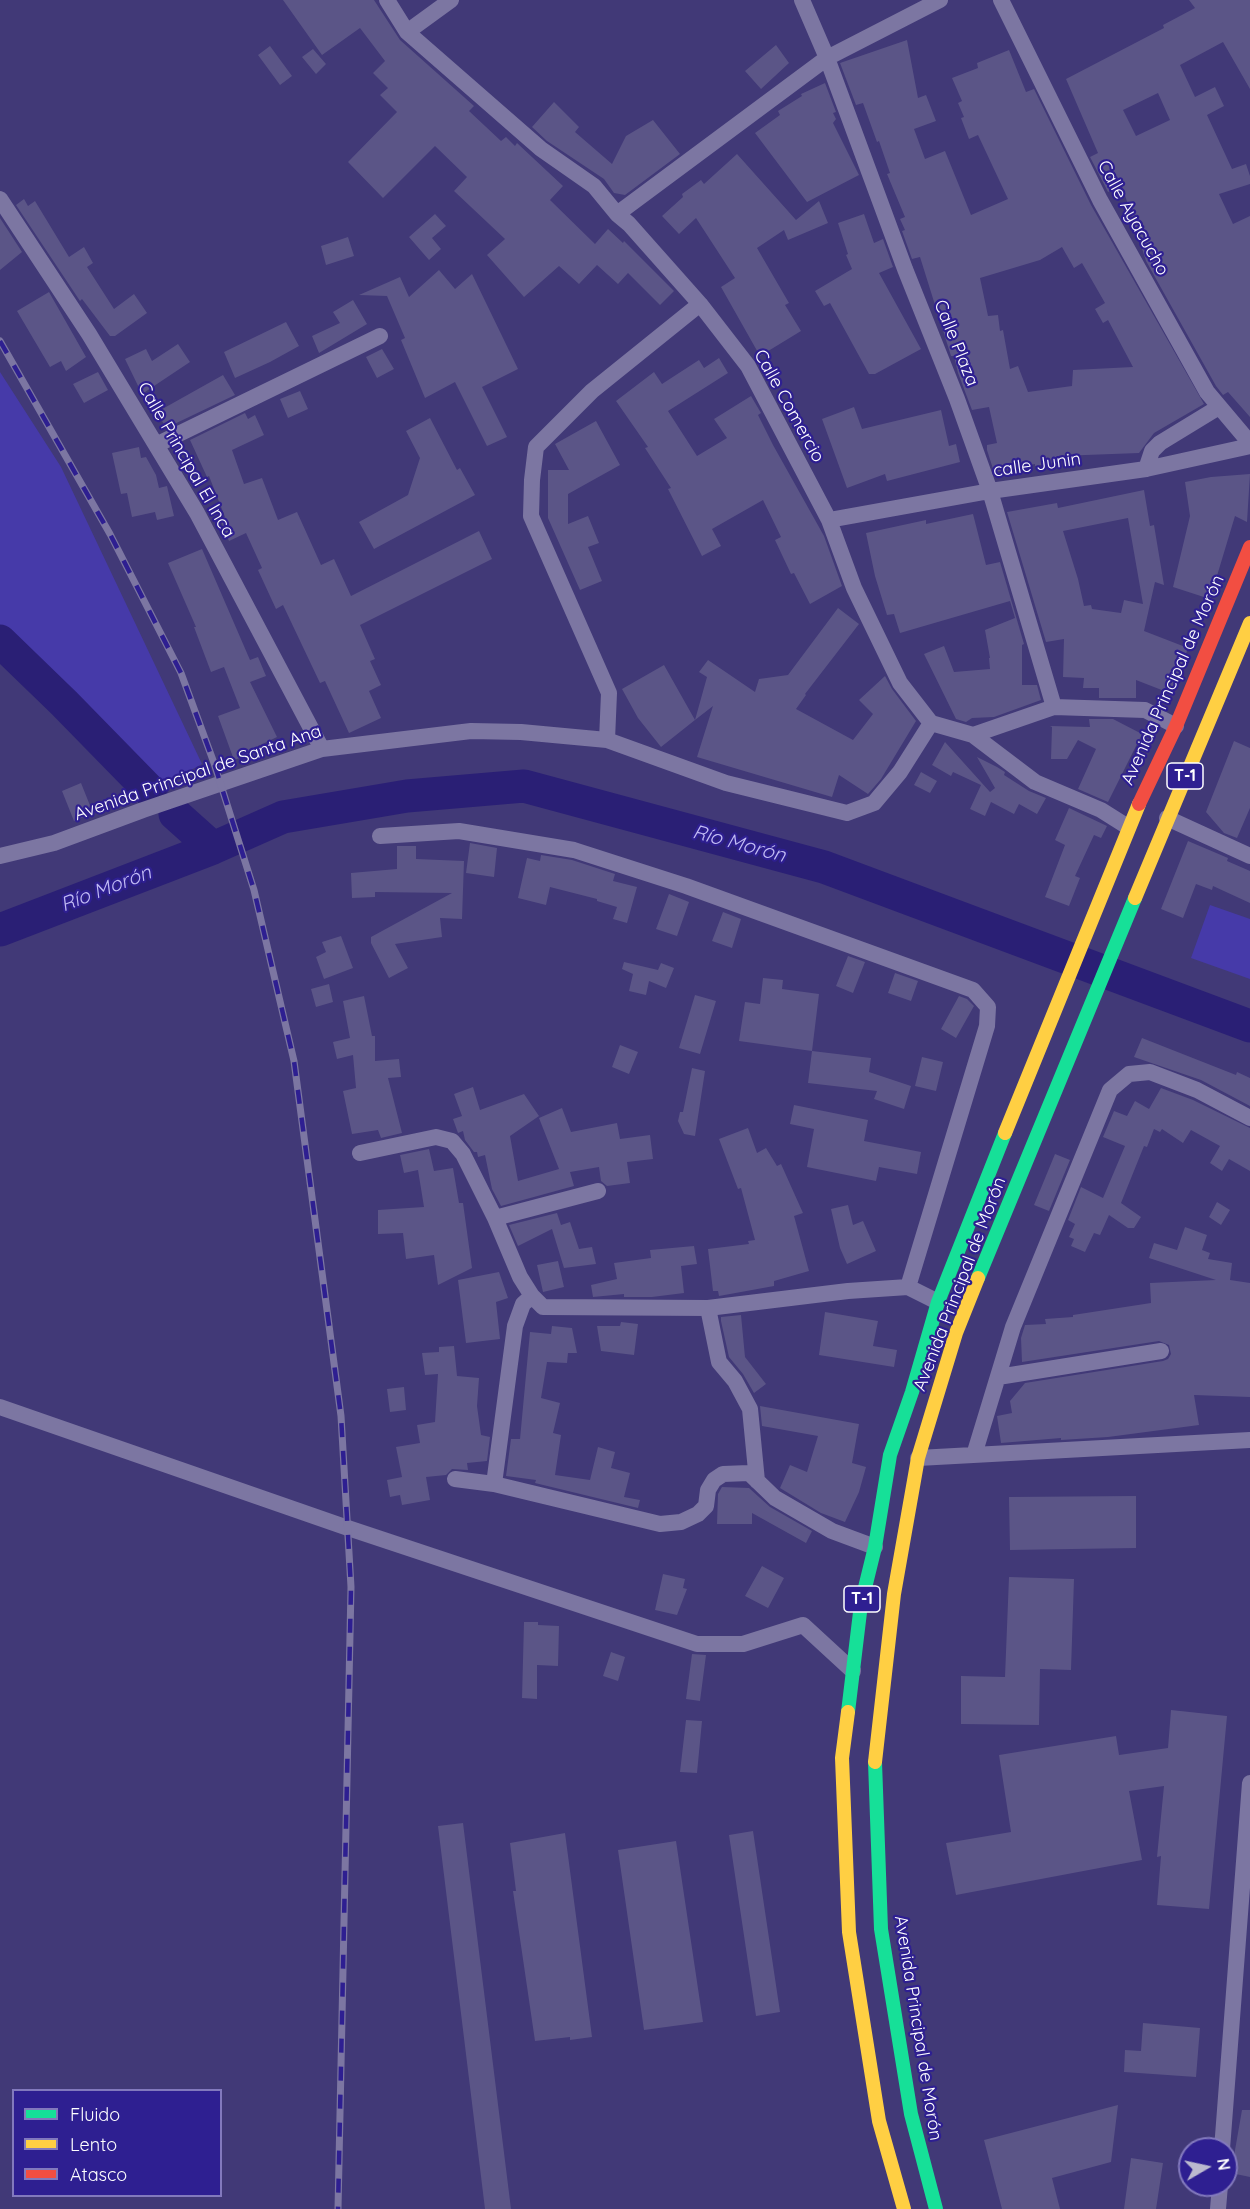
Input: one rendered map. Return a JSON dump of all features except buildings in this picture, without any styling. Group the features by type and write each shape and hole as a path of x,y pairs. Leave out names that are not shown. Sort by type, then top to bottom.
{"main road":[{"name":"Avenida Principal de Morón","path":"903,2209 879,2121 849,1932 842,1758 861,1604 874,1547 890,1455 912,1392 938,1302 1128,827 1176,726 1250,547"},
{"name":"Avenida Principal de Morón","path":"936,2209 911,2114 881,1929 875,1760 894,1594 918,1458 956,1333 1167,818 1250,623"}],"street":[{"name":"Calle Comercio","path":"387,0 407,32 541,150 594,186 700,304 748,366 829,520 854,588 900,683 931,723"},
{"path":"407,32 451,0"},
{"name":"Calle Plaza","path":"802,0 827,58 990,491 1054,707"},
{"path":"617,214 827,58 940,0"},
{"name":"Calle Ayacucho","path":"1001,0 1100,200 1207,392 1250,445"},
{"name":"Calle Principal El Inca","path":"0,199 89,334 197,513 322,749"},
{"path":"607,740 609,693 531,516 536,447 592,391 700,304"},
{"path":"156,445 380,336"},
{"path":"1146,469 1152,451 1160,443 1219,407"},
{"name":"calle Junin","path":"829,520 990,491 1146,469 1250,445"},
{"path":"973,735 1054,707 1145,710 1176,726"},
{"path":"931,723 973,735 1035,782 1101,810 1128,827"},
{"name":"Avenida Principal de Santa Ana","path":"0,856 54,843 142,810 322,749 471,731 521,732 607,740 726,783 847,813 874,803 900,772 931,723"},
{"path":"1167,818 1250,856"},
{"path":"380,836 459,831 574,850 686,886 973,990 988,1007 987,1026 908,1287"},
{"path":"974,1455 1013,1327 1110,1090 1129,1074 1150,1072 1197,1090 1250,1118"},
{"path":"360,1153 436,1137 452,1141 463,1154 495,1218 520,1277 532,1296 543,1307 708,1308 848,1291 908,1287 938,1302"},
{"path":"495,1218 598,1191"},
{"path":"494,1484 515,1326 524,1304 532,1296"},
{"path":"708,1308 719,1362 735,1381 750,1409 757,1481"},
{"path":"998,1377 1161,1351"},
{"path":"0,1407 348,1528 697,1644 743,1644 803,1625 853,1671"},
{"path":"918,1458 1250,1440"},
{"path":"455,1479 494,1484 660,1524 681,1522 698,1514 706,1506 708,1490 714,1479 723,1474 749,1473 775,1498 832,1531 874,1547"},
{"path":"1223,2137 1250,1783"}],"shaded area":[{"path":"0,372 61,467 202,764 151,792 0,644"},
{"path":"1210,905 1250,919 1250,979 1191,958"}],"waterway":[{"path":"0,641 151,792"},
{"name":"Río Morón","path":"0,930 213,848 283,817 407,796 524,786 824,867 1250,1026"},
{"name":"Río Morón","path":"175,814 213,848"}],"railway":[{"path":"0,341 110,534 181,673 214,763 254,890 294,1061 341,1416 351,1587 338,2209"}],"traffic: fast":[{"path":"978,1278 1135,898"},
{"path":"848,1712 861,1604 875,1547 890,1455 912,1392 938,1302 1005,1133"},
{"path":"875,1762 881,1929 911,2114 936,2209"}],"traffic: slow":[{"path":"1135,898 1250,623"},
{"path":"1005,1133 1139,804"},
{"path":"875,1762 894,1594 918,1458 956,1333 978,1278"},
{"path":"848,1712 842,1758 849,1932 879,2121 904,2209"}],"traffic: jam":[{"path":"1139,804 1176,726 1250,547"}]}
